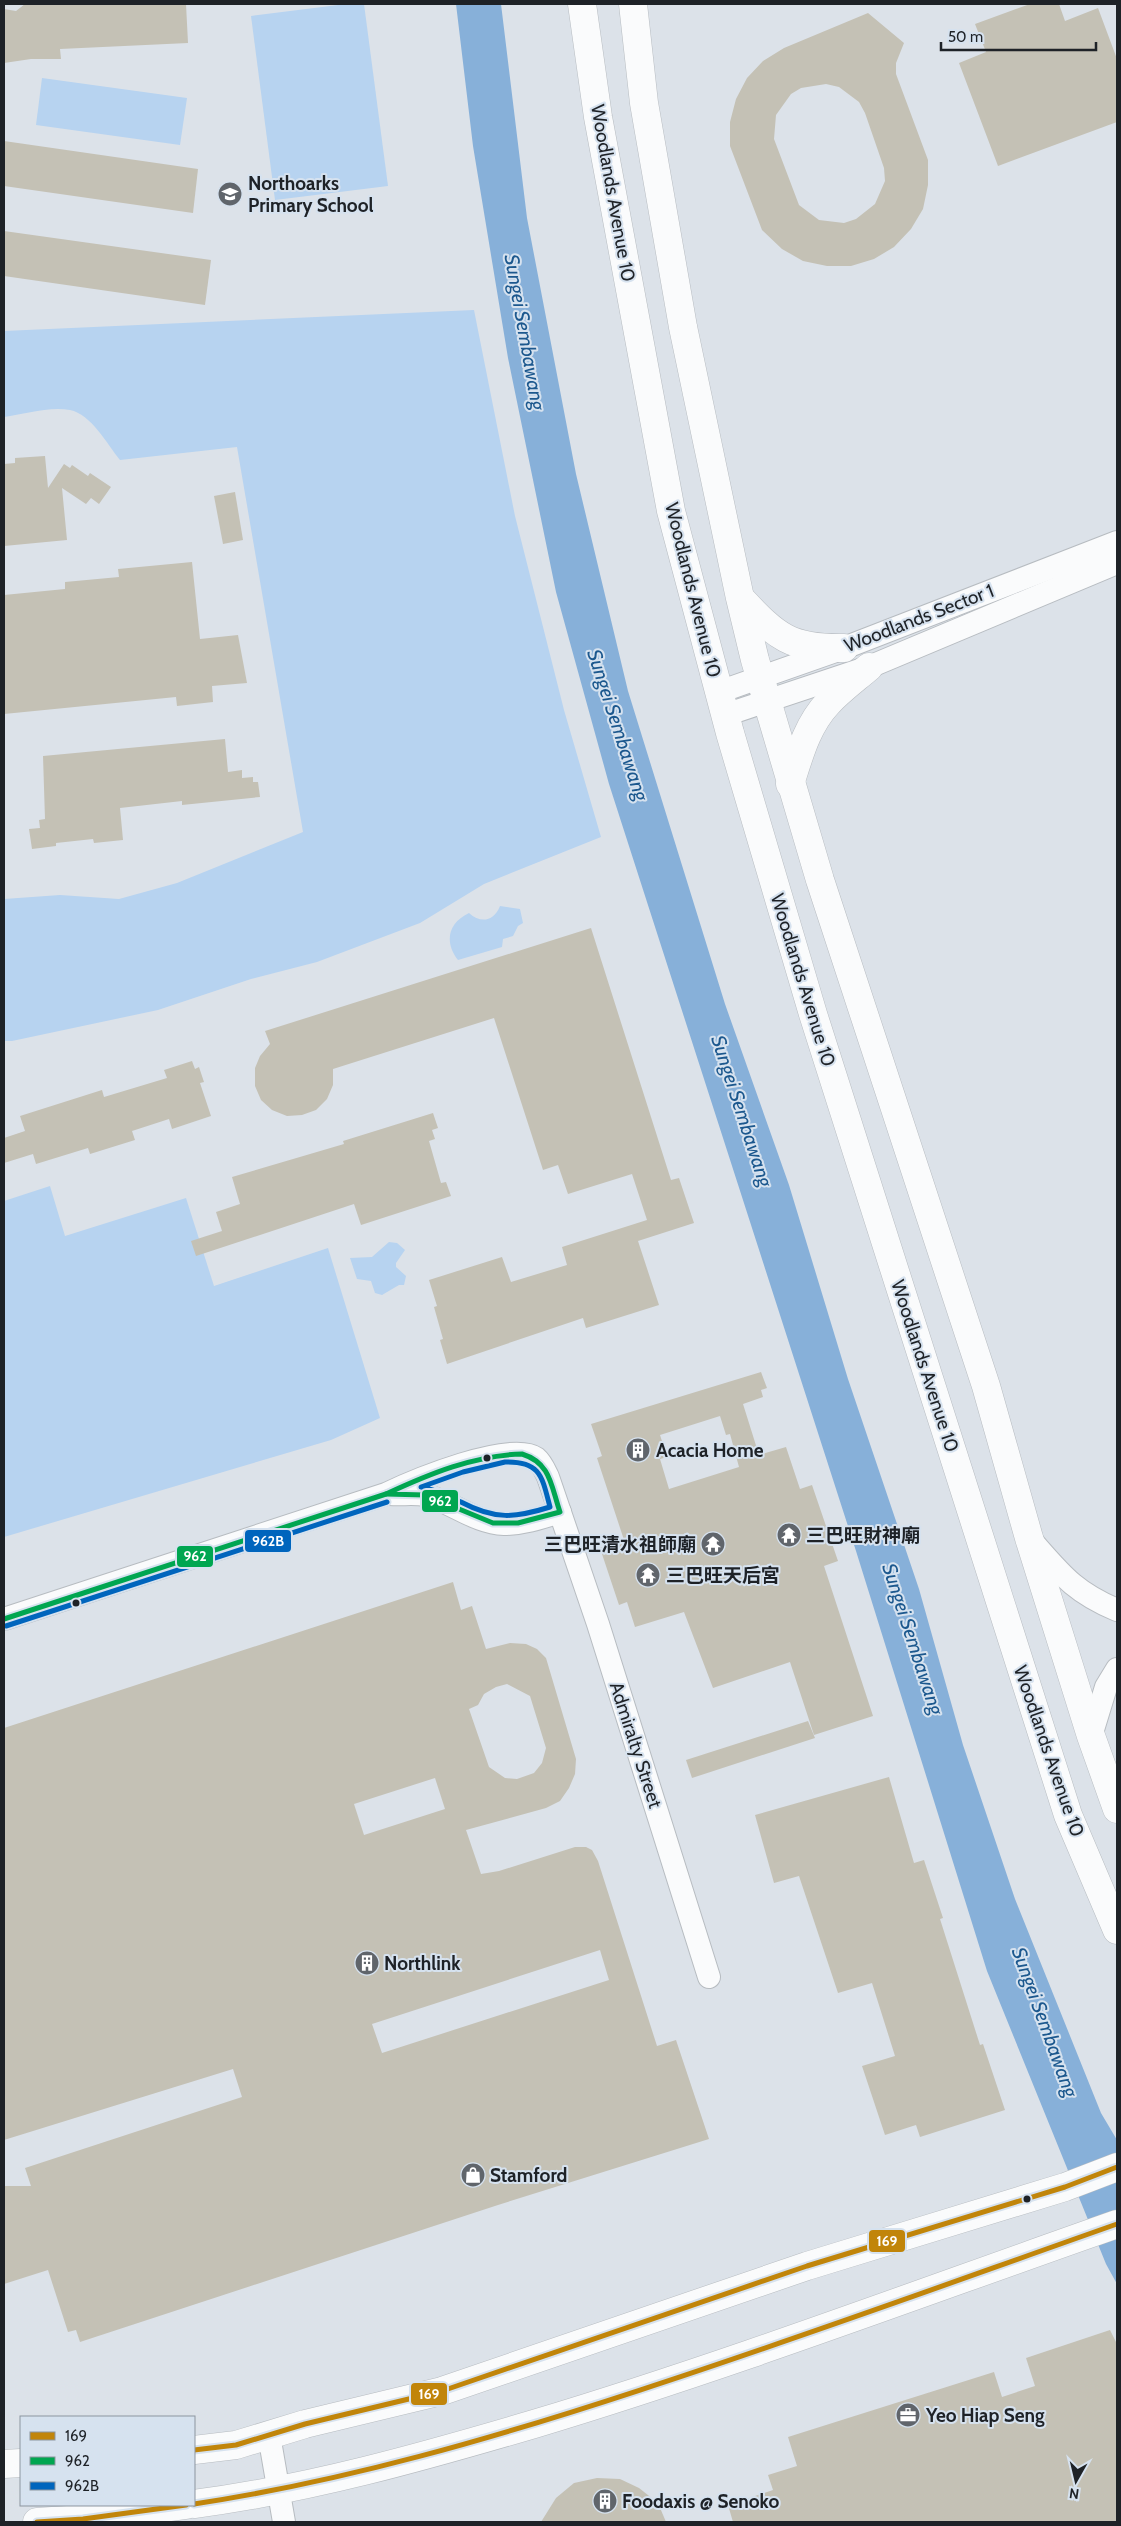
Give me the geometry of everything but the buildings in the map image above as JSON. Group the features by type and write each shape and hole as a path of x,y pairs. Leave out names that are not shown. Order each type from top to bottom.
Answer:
{"main road":[{"name":"Woodlands Avenue 10","path":"582,4 598,117 671,511 722,704 813,1014 1068,1815 1117,1930"},
{"path":"633,4 644,103 683,327 740,598 764,690 790,784 986,1386 1029,1538 1091,1736 1117,1809"},
{"path":"740,598 768,628 786,639 816,648 844,648"},
{"path":"790,784 802,746 813,724 827,704 869,667"},
{"path":"195,2450 236,2444 305,2424 442,2391 806,2266 1065,2187 1117,2168"},
{"path":"195,2504 278,2491 464,2444 622,2397 1117,2224"},
{"path":"4,2464 20,2463"},
{"path":"37,2522 83,2519 179,2506"}],"street":[{"name":"Woodlands Sector 1","path":"764,690 844,648 1117,542"},
{"name":"Woodlands Sector 1","path":"722,704 764,690 869,667 1117,563"},
{"name":"Admiralty Street","path":"4,1619 386,1494 418,1479 510,1453 526,1454 536,1458 542,1465 560,1512 598,1624 709,1977"},
{"name":"Admiralty Street","path":"386,1494 424,1495 452,1505 479,1520 502,1524 525,1523 560,1512"},
{"path":"1029,1538 1072,1586 1096,1601 1117,1610"},
{"path":"1091,1736 1106,1687 1117,1669"},
{"path":"269,2435 284,2522"}],"shaded area":[{"path":"346,4 364,4 388,186 275,200 251,16"},
{"path":"42,78 187,98 180,145 36,125"},
{"path":"474,310 515,516 564,710 601,837 484,884 420,923 317,962 251,979 158,1010 12,1041 4,1041 4,899 60,895 119,899 177,883 303,832 237,447 120,460 92,423 85,417 70,410 54,409 4,417 4,331"},
{"path":"500,906 520,909 523,923 518,926 513,936 503,939 502,947 458,960 450,940 450,934 456,922 469,913 482,920 491,918"},
{"path":"50,1186 65,1236 186,1198 214,1286 328,1248 380,1418 331,1440 4,1537 4,1201"},
{"path":"389,1242 397,1243 405,1250 396,1263 396,1267 406,1276 404,1285 399,1285 382,1295 375,1293 371,1281 357,1279 350,1258 372,1257"}],"water":[{"name":"Sungei Sembawang","path":"456,4 501,4 527,218 576,474 628,691 725,1004 789,1185 848,1379 919,1589 963,1745 1015,1899 1101,2113 1117,2140 1117,2284 1106,2264 987,1971 856,1551 609,784 556,592 508,358 473,146"}],"transit line":[{"name":"962","path":"522,1454 532,1458 544,1469 552,1485 560,1512 518,1523 493,1523 425,1495 386,1494 452,1467 487,1458 522,1454"},
{"name":"962B","path":"505,1462 517,1462 533,1468 542,1479 550,1507 515,1515 495,1514 473,1508 446,1495 421,1487 463,1472 505,1462"},
{"name":"962","path":"4,1619 386,1494"},
{"name":"962B","path":"6,1626 387,1502"},
{"name":"169","path":"195,2450 236,2445 305,2424 442,2391 807,2266 1065,2187 1117,2167"},
{"name":"169","path":"195,2504 307,2483 363,2470 530,2425 760,2350 1117,2224"},
{"name":"169","path":"37,2522 83,2519 179,2506"}],"place":[{"name":"Northoarks Primary School","path":"230,194"},
{"name":"Acacia Home","path":"638,1450"},
{"name":"三巴旺財神廟","path":"789,1535"},
{"name":"三巴旺清水祖師廟","path":"713,1544"},
{"name":"三巴旺天后宮","path":"648,1575"},
{"name":"Northlink","path":"367,1963"},
{"name":"Stamford","path":"473,2175"},
{"name":"Yeo Hiap Seng","path":"908,2415"},
{"name":"Foodaxis @ Senoko","path":"605,2501"}]}
